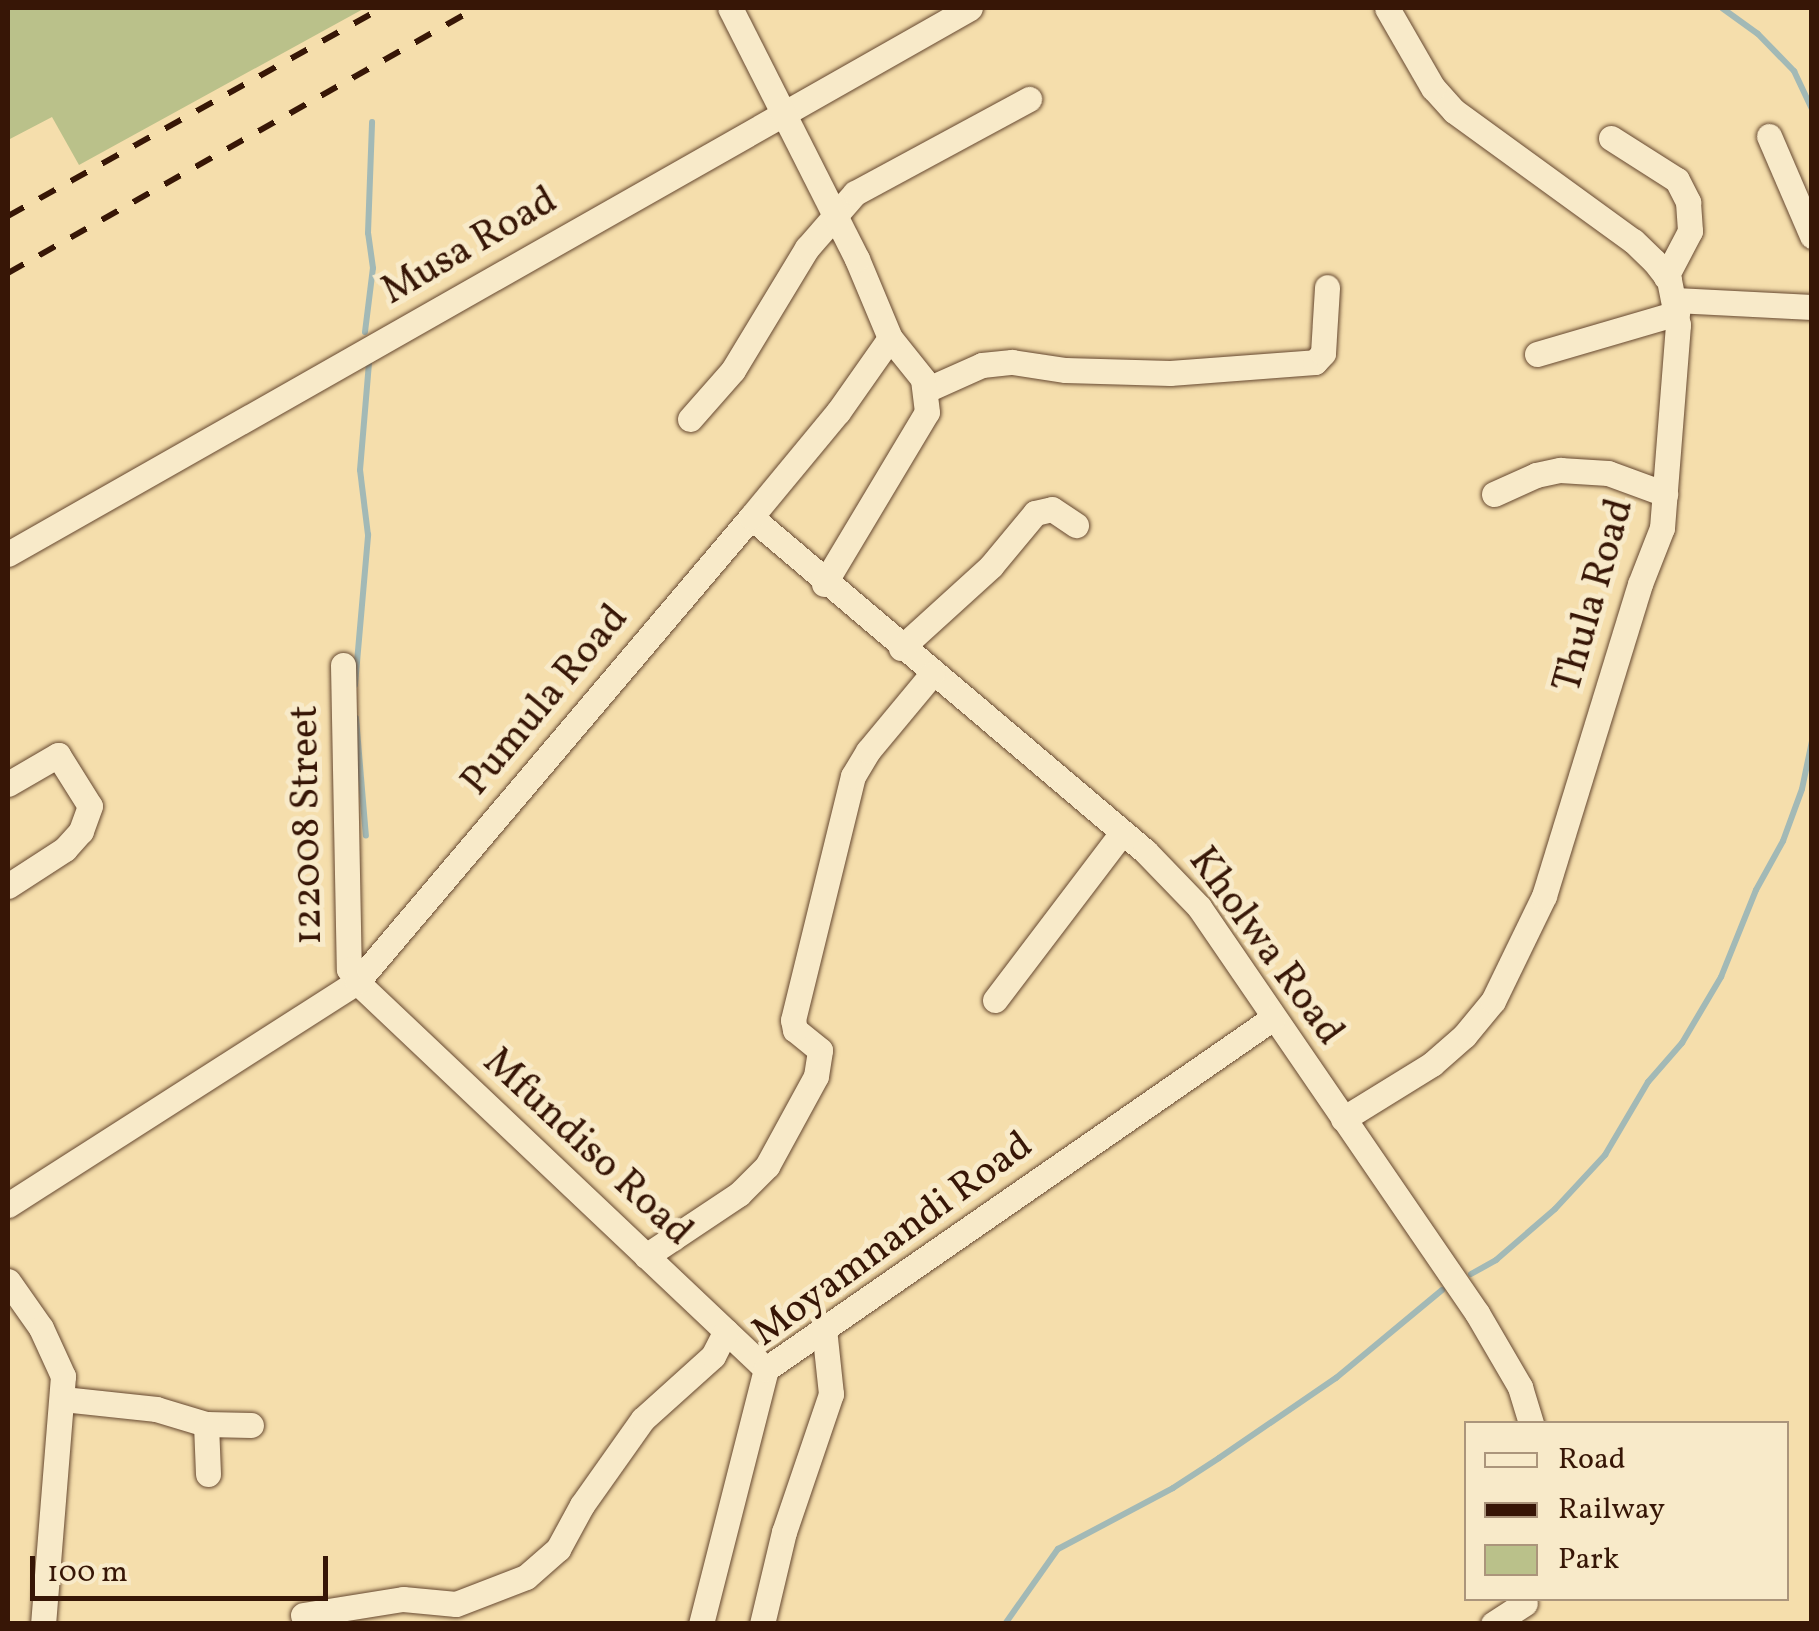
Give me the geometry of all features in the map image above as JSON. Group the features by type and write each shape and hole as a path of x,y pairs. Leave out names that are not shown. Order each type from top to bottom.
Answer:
{"street":[{"path":"730,8 890,338 923,379 926,390 928,412 920,429 824,584"},
{"name":"Musa Road","path":"8,554 970,8"},
{"path":"1387,8 1432,88 1454,110 1633,241 1673,297"},
{"path":"690,419 733,370 832,216 854,193 1029,99"},
{"path":"1769,136 1812,236"},
{"path":"1611,138 1676,180 1688,202 1690,231 1673,297"},
{"path":"926,390 982,365 1001,362 1192,373 1315,362 1323,353 1327,287"},
{"path":"1537,354 1673,297 1812,307"},
{"name":"Thula Road","path":"1343,1119 1432,1064 1464,1036 1493,1000 1544,896 1640,584 1662,528 1673,297"},
{"name":"Pumula Road","path":"8,1205 357,982 751,518 838,412 890,338"},
{"path":"1494,494 1536,475 1560,470 1608,473 1664,494"},
{"path":"901,648 990,566 1035,513 1052,509 1076,525"},
{"name":"Kholwa Road","path":"751,518 824,584 1145,851 1199,906 1477,1312 1520,1387 1529,1421"},
{"name":"122008 Street","path":"342,665 346,950 357,982"},
{"path":"646,1256 739,1194 768,1166 816,1076 820,1050 795,1030 793,1020 853,776 868,751 932,674"},
{"path":"8,784 53,756 64,758 85,794 89,817 65,850 8,886"},
{"path":"995,1000 1121,834"},
{"name":"Mfundiso Road","path":"357,982 766,1369"},
{"name":"Moyamnandi Road","path":"701,1624 766,1369 1273,1018"},
{"path":"8,1282 17,1315 54,1354 63,1376 43,1624"},
{"path":"762,1624 784,1532 831,1394 824,1329"},
{"path":"303,1615 402,1599 456,1604 526,1577 558,1550 582,1505 642,1419 712,1356 726,1330"},
{"path":"63,1399 156,1409 206,1424 251,1425"},
{"path":"206,1424 208,1474"},
{"path":"1493,1624 1526,1608"}],"green space":[{"path":"8,8 365,8 79,165 52,117 8,140"}],"waterway":[{"path":"1722,8 1758,34 1794,71 1812,109"},
{"path":"365,332 373,268 368,233 372,122"},
{"path":"355,685 368,535 360,470 369,363"},
{"path":"356,718 366,836"},
{"path":"1471,1274 1496,1260 1555,1209 1605,1155 1648,1082 1682,1043 1721,977 1756,890 1783,841 1802,789 1812,741"},
{"path":"1005,1624 1058,1549 1173,1488 1219,1458 1336,1378 1442,1290"}],"railway":[{"path":"8,216 382,8"},
{"path":"8,273 476,8"}]}
